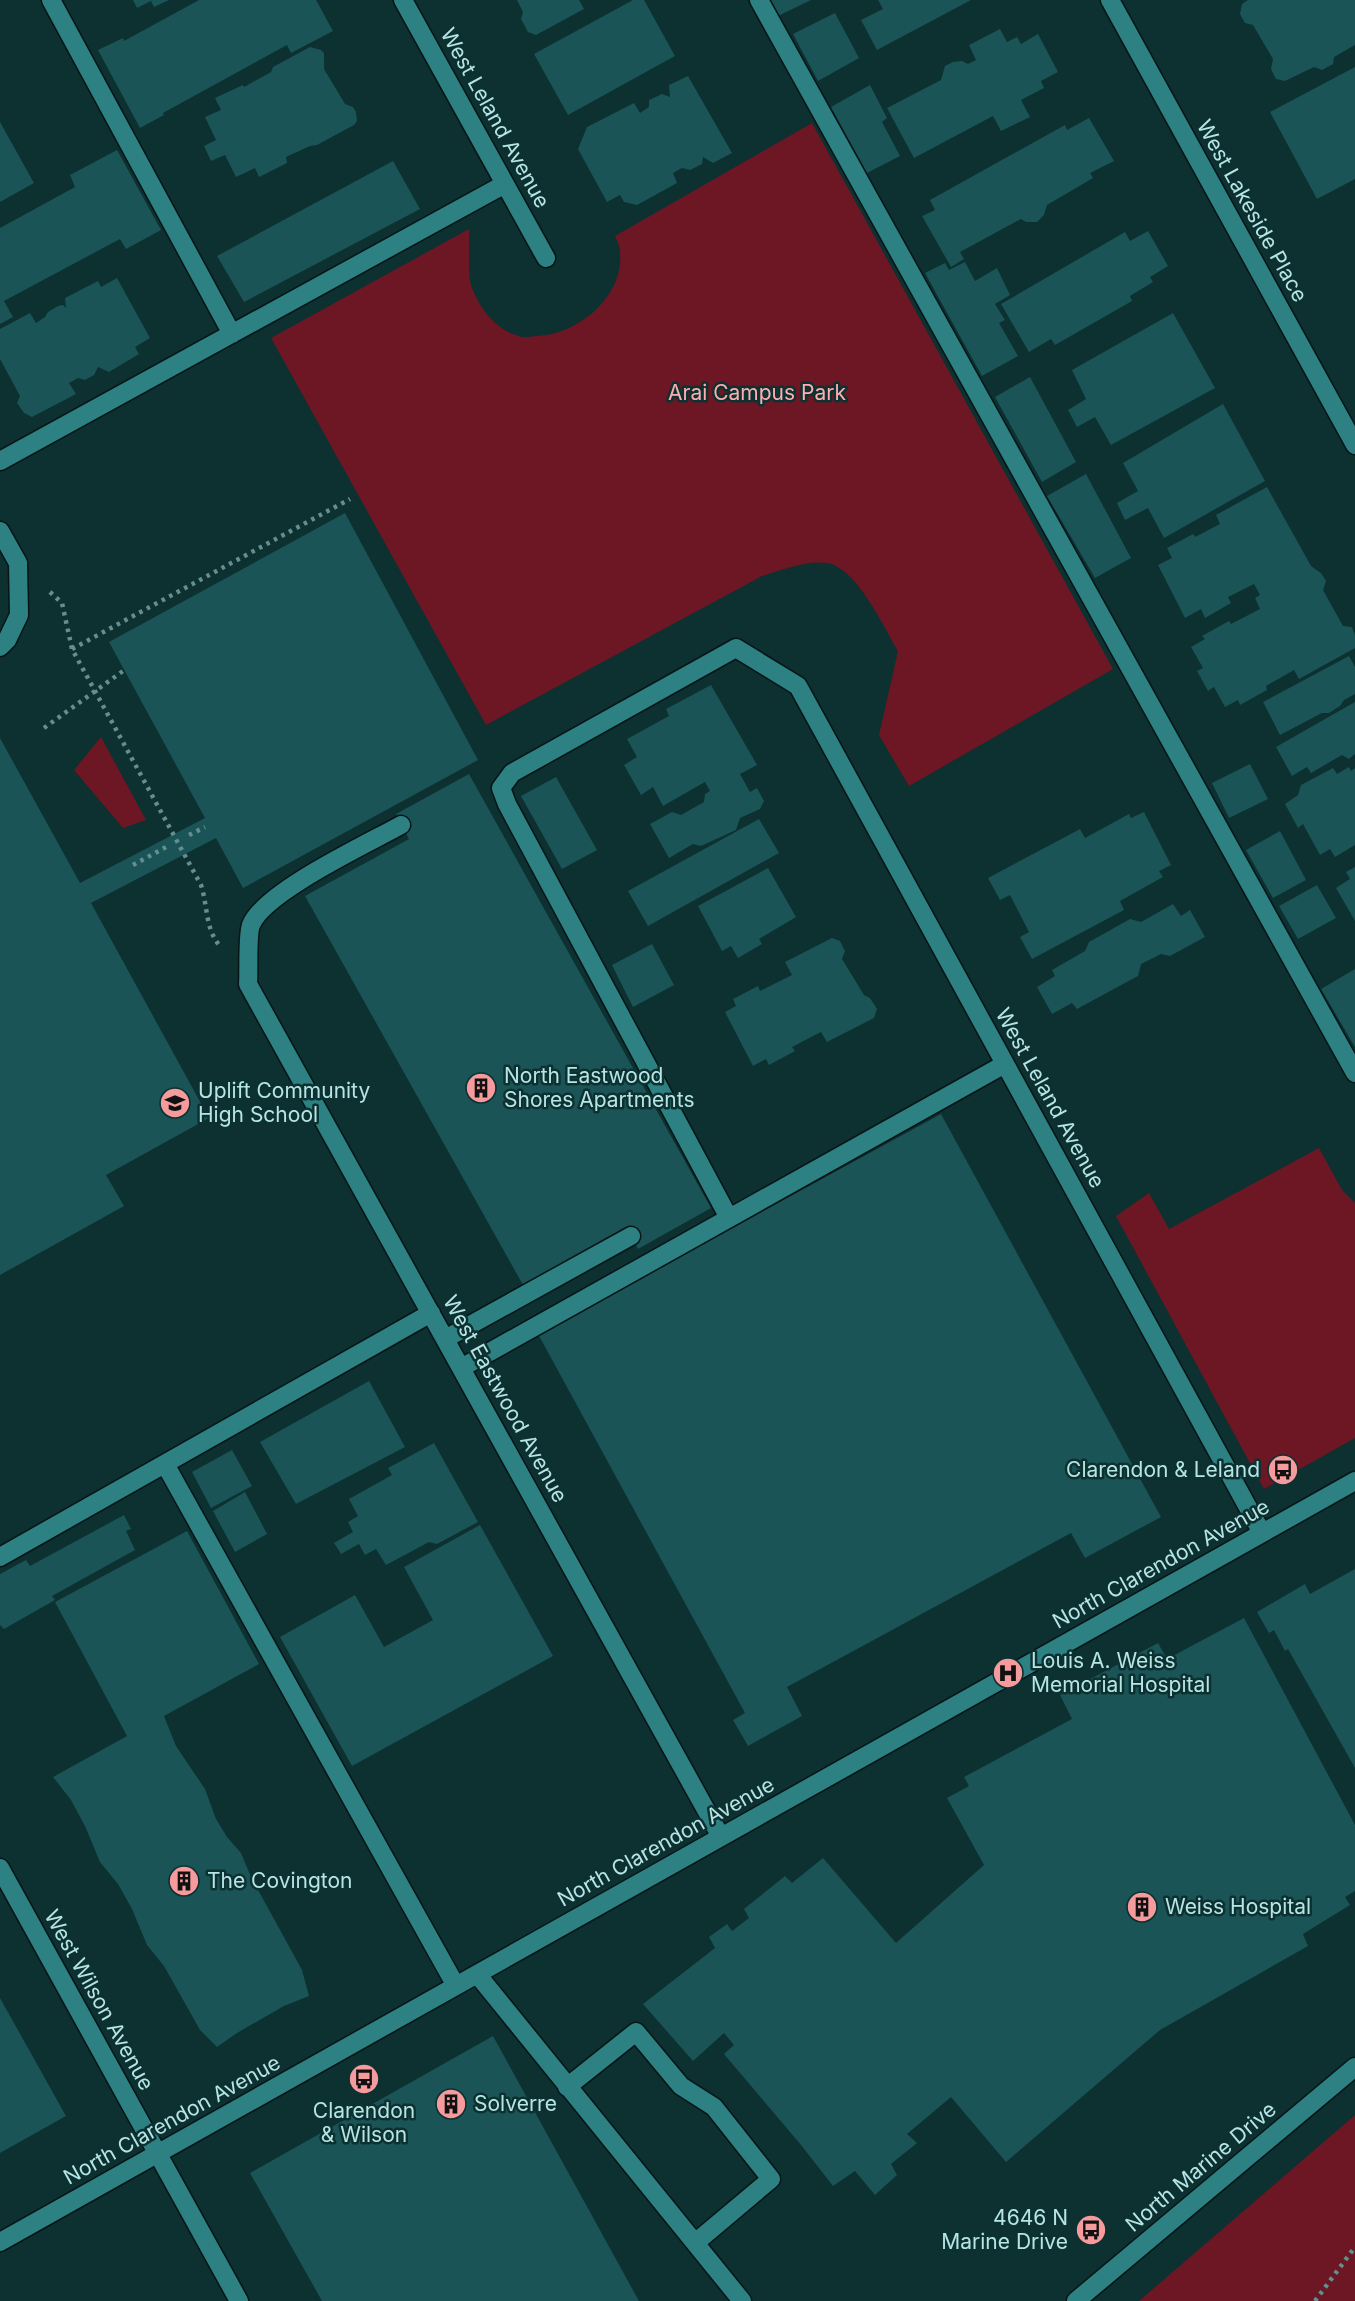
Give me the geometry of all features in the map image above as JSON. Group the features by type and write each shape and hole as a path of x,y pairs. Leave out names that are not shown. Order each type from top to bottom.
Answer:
{"street":[{"path":"51,0 232,334"},
{"name":"West Leland Avenue","path":"403,0 546,258"},
{"path":"759,0 1355,1073"},
{"name":"West Lakeside Place","path":"1110,0 1355,445"},
{"path":"0,461 505,184"},
{"path":"0,531 18,563 19,615 7,640 0,646"},
{"name":"West Leland Avenue","path":"729,1218 507,804 501,788 512,773 736,649 798,686 1262,1533"},
{"path":"248,984 250,926 266,904 287,889 401,825"},
{"name":"West Eastwood Avenue","path":"248,984 721,1837"},
{"path":"461,1367 1005,1064"},
{"path":"445,1339 631,1236"},
{"path":"0,1557 431,1312"},
{"path":"165,1464 456,1986"},
{"name":"North Clarendon Avenue","path":"0,2242 1355,1480"},
{"name":"West Wilson Avenue","path":"0,1868 239,2301"},
{"path":"477,1975 742,2301"},
{"path":"567,2087 636,2032 681,2086 714,2107 771,2179 695,2244"},
{"name":"North Marine Drive","path":"1076,2301 1355,2067"}],"path":[{"path":"72,649 350,499"},
{"path":"18,563 62,603 72,649 201,885 207,902 206,920 211,935 248,984"},
{"path":"44,728 123,671"},
{"path":"189,835 205,827"},
{"path":"133,865 168,846"},
{"path":"1315,2301 1355,2246"}],"green space":[{"name":"Arai Campus Park","path":"812,123 1113,669 909,786 879,735 898,651 859,586 838,567 827,563 811,563 762,576 486,725 271,338 469,229 470,283 479,304 490,318 503,329 522,337 551,334 566,329 595,311 615,284 620,251 615,236"},
{"path":"101,737 146,820 123,828 74,770"},
{"path":"1319,1148 1342,1190 1355,1203 1355,1438 1264,1489 1116,1216 1149,1193 1169,1229"},
{"path":"1355,2115 1355,2301 1139,2301"}],"building":[{"path":"133,0 169,0 154,7 151,1 137,8"},
{"path":"199,0 316,0 333,31 291,53 287,45 140,128 98,50 123,38 124,41"},
{"path":"517,0 579,0 584,9 536,35 528,32 521,19 523,12"},
{"path":"633,0 644,0 675,56 568,115 534,54"},
{"path":"769,0 811,0 778,16"},
{"path":"878,0 971,0 877,50 861,20 883,9"},
{"path":"1248,0 1355,0 1355,45 1334,57 1333,64 1322,70 1314,67 1285,81 1276,79 1271,69 1273,59 1253,25 1245,23 1240,14 1242,4"},
{"path":"835,13 859,58 818,81 793,34"},
{"path":"1000,29 1007,42 1017,37 1021,44 1038,34 1058,72 1041,81 1044,88 1021,100 1030,117 1001,131 993,116 914,158 887,108 941,80 945,66 962,61 968,64 976,60 969,45"},
{"path":"310,47 324,53 324,69 345,104 353,107 356,112 357,121 354,125 317,145 286,157 287,163 259,177 255,168 236,177 225,155 211,161 204,146 216,140 205,117 221,110 215,98 243,85 244,87"},
{"path":"1355,67 1355,179 1317,199 1270,112"},
{"path":"688,76 732,153 713,163 703,157 702,164 690,170 682,168 673,173 677,183 637,205 624,202 620,195 607,202 578,149 587,127 634,103 640,113 649,107 649,100 662,94 670,97 669,85"},
{"path":"870,85 887,118 882,122 900,156 867,173 831,107"},
{"path":"1089,118 1114,161 1090,173 1093,178 1047,205 1044,215 1037,222 1021,219 960,252 964,259 951,267 922,216 935,210 930,200 1065,125 1067,130"},
{"path":"0,122 34,183 0,202"},
{"path":"117,150 161,230 126,249 120,239 4,301 13,317 0,324 0,228 75,187 70,175"},
{"path":"393,161 420,209 244,302 217,256"},
{"path":"1148,231 1168,266 1150,277 1153,282 1130,296 1132,301 1055,345 1051,339 1029,352 1001,304 1125,232 1130,241"},
{"path":"965,262 975,281 997,268 1010,295 995,304 1005,320 999,323 1018,356 982,376 925,273 945,263 949,270"},
{"path":"117,278 150,338 135,347 139,354 109,372 98,367 94,375 85,380 78,378 69,383 76,394 32,417 24,413 17,403 20,396 0,359 0,329 30,313 36,323 58,306 63,305 66,308 65,298 98,281 101,287"},
{"path":"1173,313 1215,388 1111,445 1095,417 1077,427 1068,410 1086,399 1072,370"},
{"path":"1030,377 1076,462 1042,482 995,397"},
{"path":"1223,404 1265,481 1164,538 1148,508 1125,520 1117,503 1138,491 1123,463"},
{"path":"1086,474 1131,558 1095,578 1047,496"},
{"path":"1267,487 1311,566 1321,573 1326,581 1323,590 1343,626 1352,627 1355,648 1299,679 1294,670 1240,705 1238,700 1225,707 1214,687 1208,691 1197,671 1203,668 1191,647 1205,639 1202,636 1229,621 1231,624 1260,609 1255,598 1260,595 1254,584 1228,597 1231,603 1205,618 1201,609 1185,618 1158,565 1172,558 1167,548 1220,524 1216,515"},
{"path":"345,513 478,760 243,888 216,838 91,903 209,1118 106,1175 124,1206 0,1275 0,738 80,883 205,818 109,642"},
{"path":"1349,656 1355,667 1355,694 1329,713 1322,713 1280,735 1263,702"},
{"path":"711,685 757,765 740,774 750,792 757,788 764,801 760,809 740,818 736,830 701,846 693,844 669,858 650,824 672,812 681,815 704,802 705,794 710,791 705,782 663,806 653,787 641,795 624,765 637,757 627,739 669,716 666,709"},
{"path":"1355,702 1355,754 1349,759 1342,755 1311,773 1307,767 1292,776 1276,747"},
{"path":"1250,764 1268,799 1229,818 1212,783"},
{"path":"1349,767 1351,771 1355,768 1355,845 1335,857 1330,849 1320,855 1303,824 1298,828 1285,804 1298,795 1301,785 1333,768 1337,774"},
{"path":"469,774 711,1208 638,1249 627,1228 523,1285 305,896 409,839 396,814"},
{"path":"556,777 597,850 562,869 521,796"},
{"path":"1144,812 1171,865 1159,871 1163,877 1120,901 1124,910 1032,959 1020,937 1029,932 1010,895 1000,900 988,878 1080,829 1085,838 1129,814 1131,818"},
{"path":"759,819 779,853 648,926 628,891"},
{"path":"1280,831 1306,880 1273,898 1246,850"},
{"path":"1355,867 1355,921 1336,888 1350,879 1346,872"},
{"path":"768,868 796,917 759,939 762,944 738,958 731,946 722,951 698,906"},
{"path":"1317,885 1336,918 1298,939 1279,906"},
{"path":"1173,904 1181,916 1190,910 1205,937 1170,956 1161,954 1141,964 1138,976 1077,1009 1072,1003 1052,1014 1037,987 1055,976 1052,970 1085,951 1089,942 1130,919 1141,922"},
{"path":"832,938 840,941 845,951 842,959 864,995 870,998 877,1009 874,1018 827,1042 821,1032 792,1047 795,1051 769,1065 766,1059 753,1066 725,1012 736,1006 733,999 758,986 760,991 792,975 785,962"},
{"path":"652,944 674,985 633,1007 612,965"},
{"path":"1355,969 1355,1047 1321,989"},
{"path":"941,1114 1161,1517 1085,1558 1071,1533 787,1687 802,1716 748,1746 733,1720 745,1713 538,1334"},
{"path":"369,1381 405,1447 296,1504 260,1442"},
{"path":"434,1443 478,1522 437,1544 429,1542 386,1565 376,1549 365,1555 359,1544 341,1554 334,1543 353,1532 348,1522 358,1516 349,1499 392,1475 388,1468"},
{"path":"232,1450 252,1486 211,1508 192,1472"},
{"path":"245,1492 267,1534 235,1552 213,1511"},
{"path":"124,1515 131,1529 126,1531 135,1550 52,1596 55,1600 4,1629 0,1625 0,1574 26,1560 30,1566"},
{"path":"480,1525 553,1656 352,1766 280,1637 355,1595 384,1647 433,1620 404,1567"},
{"name":"The Covington","path":"187,1531 259,1664 164,1716 176,1746 205,1789 216,1819 241,1853 251,1877 302,1970 309,1996 284,2006 217,2047 200,2030 164,1966 147,1945 132,1909 118,1884 100,1862 71,1800 53,1777 127,1736 55,1602"},
{"path":"1355,1569 1355,1768 1288,1649 1285,1651 1274,1630 1269,1633 1257,1612 1305,1584 1310,1594"},
{"name":"Weiss Hospital","path":"1244,1618 1355,1825 1355,1891 1345,1897 1350,1905 1303,1934 1308,1946 1160,2030 1006,2162 951,2097 907,2134 917,2143 891,2164 897,2175 875,2195 855,2171 833,2186 724,2054 734,2045 724,2033 693,2061 643,2004 715,1948 709,1937 727,1924 732,1931 749,1918 744,1909 785,1876 792,1883 823,1858 896,1943 984,1865 947,1798 969,1786 964,1777 1072,1719 1060,1695 1158,1643 1167,1659"},
{"path":"0,1998 66,2116 0,2153"},
{"name":"Solverre","path":"493,2036 639,2301 322,2301 250,2173"}],"place":[{"name":"North Eastwood Shores Apartments","path":"481,1088"},
{"name":"Uplift Community High School","path":"175,1103"},
{"name":"Clarendon & Leland","path":"1283,1470"},
{"name":"Louis A. Weiss Memorial Hospital","path":"1008,1673"},
{"name":"The Covington","path":"184,1881"},
{"name":"Weiss Hospital","path":"1142,1907"},
{"name":"Clarendon & Wilson","path":"364,2079"},
{"name":"Solverre","path":"451,2104"},
{"name":"4646 N Marine Drive","path":"1091,2230"}]}
